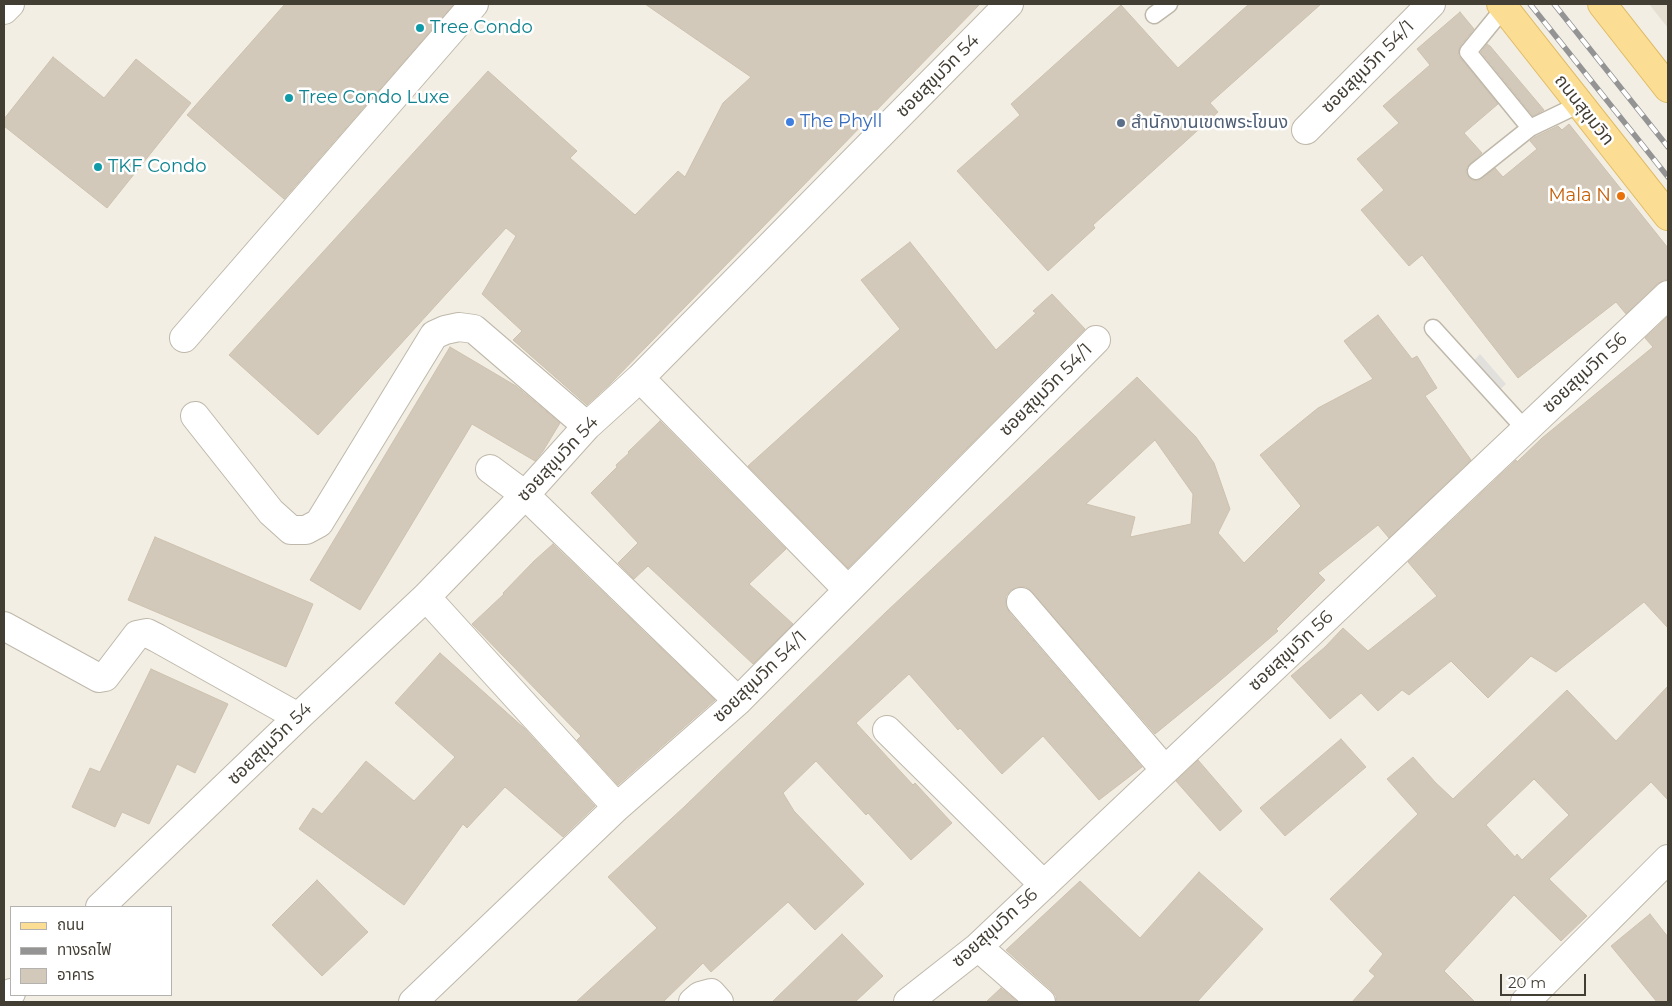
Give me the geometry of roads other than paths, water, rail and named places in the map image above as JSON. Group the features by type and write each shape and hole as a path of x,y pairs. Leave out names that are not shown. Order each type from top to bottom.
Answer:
{"main road":[{"path":"1602,4 1668,88"},
{"name":"ถนนสุขุมวิท","path":"1503,6 1668,216"}],"street":[{"path":"4,10 10,4"},
{"path":"184,338 474,4"},
{"name":"ซอยสุขุมวิท 54","path":"101,906 426,597 525,494 586,426 640,378 1009,4"},
{"name":"ซอยสุขุมวิท 54/1","path":"1306,130 1431,4"},
{"name":"ซอยสุขุมวิท 56","path":"908,1002 978,947 1668,295"},
{"path":"195,416 271,512 291,530 306,530 318,523 434,335 445,330 459,327 474,329 586,426"},
{"name":"ซอยสุขุมวิท 54/1","path":"413,1002 617,808 738,701 1096,340"},
{"path":"640,378 848,590"},
{"path":"490,469 525,494 738,701"},
{"path":"426,597 617,808"},
{"path":"1021,602 1165,770"},
{"path":"4,626 99,678 105,677 137,635 147,633 298,717"},
{"path":"887,730 1044,884"},
{"path":"1525,1002 1668,859"},
{"path":"978,947 1041,1002"},
{"path":"693,1002 704,994 711,993 719,1002"}],"lane":[{"path":"1154,15 1169,4"},
{"path":"1503,6 1468,52 1530,128"},
{"path":"1476,171 1530,128 1580,104"},
{"path":"1433,328 1526,429"}],"railway":[{"path":"1530,4 1668,177"},
{"path":"1554,4 1668,147"}],"place":[{"name":"Tree Condo","path":"420,28"},
{"name":"Tree Condo Luxe","path":"289,98"},
{"name":"The Phyll","path":"790,122"},
{"name":"สำนักงานเขตพระโขนง","path":"1121,123"},
{"name":"TKF Condo","path":"98,167"},
{"name":"Mala N","path":"1621,196"}]}
